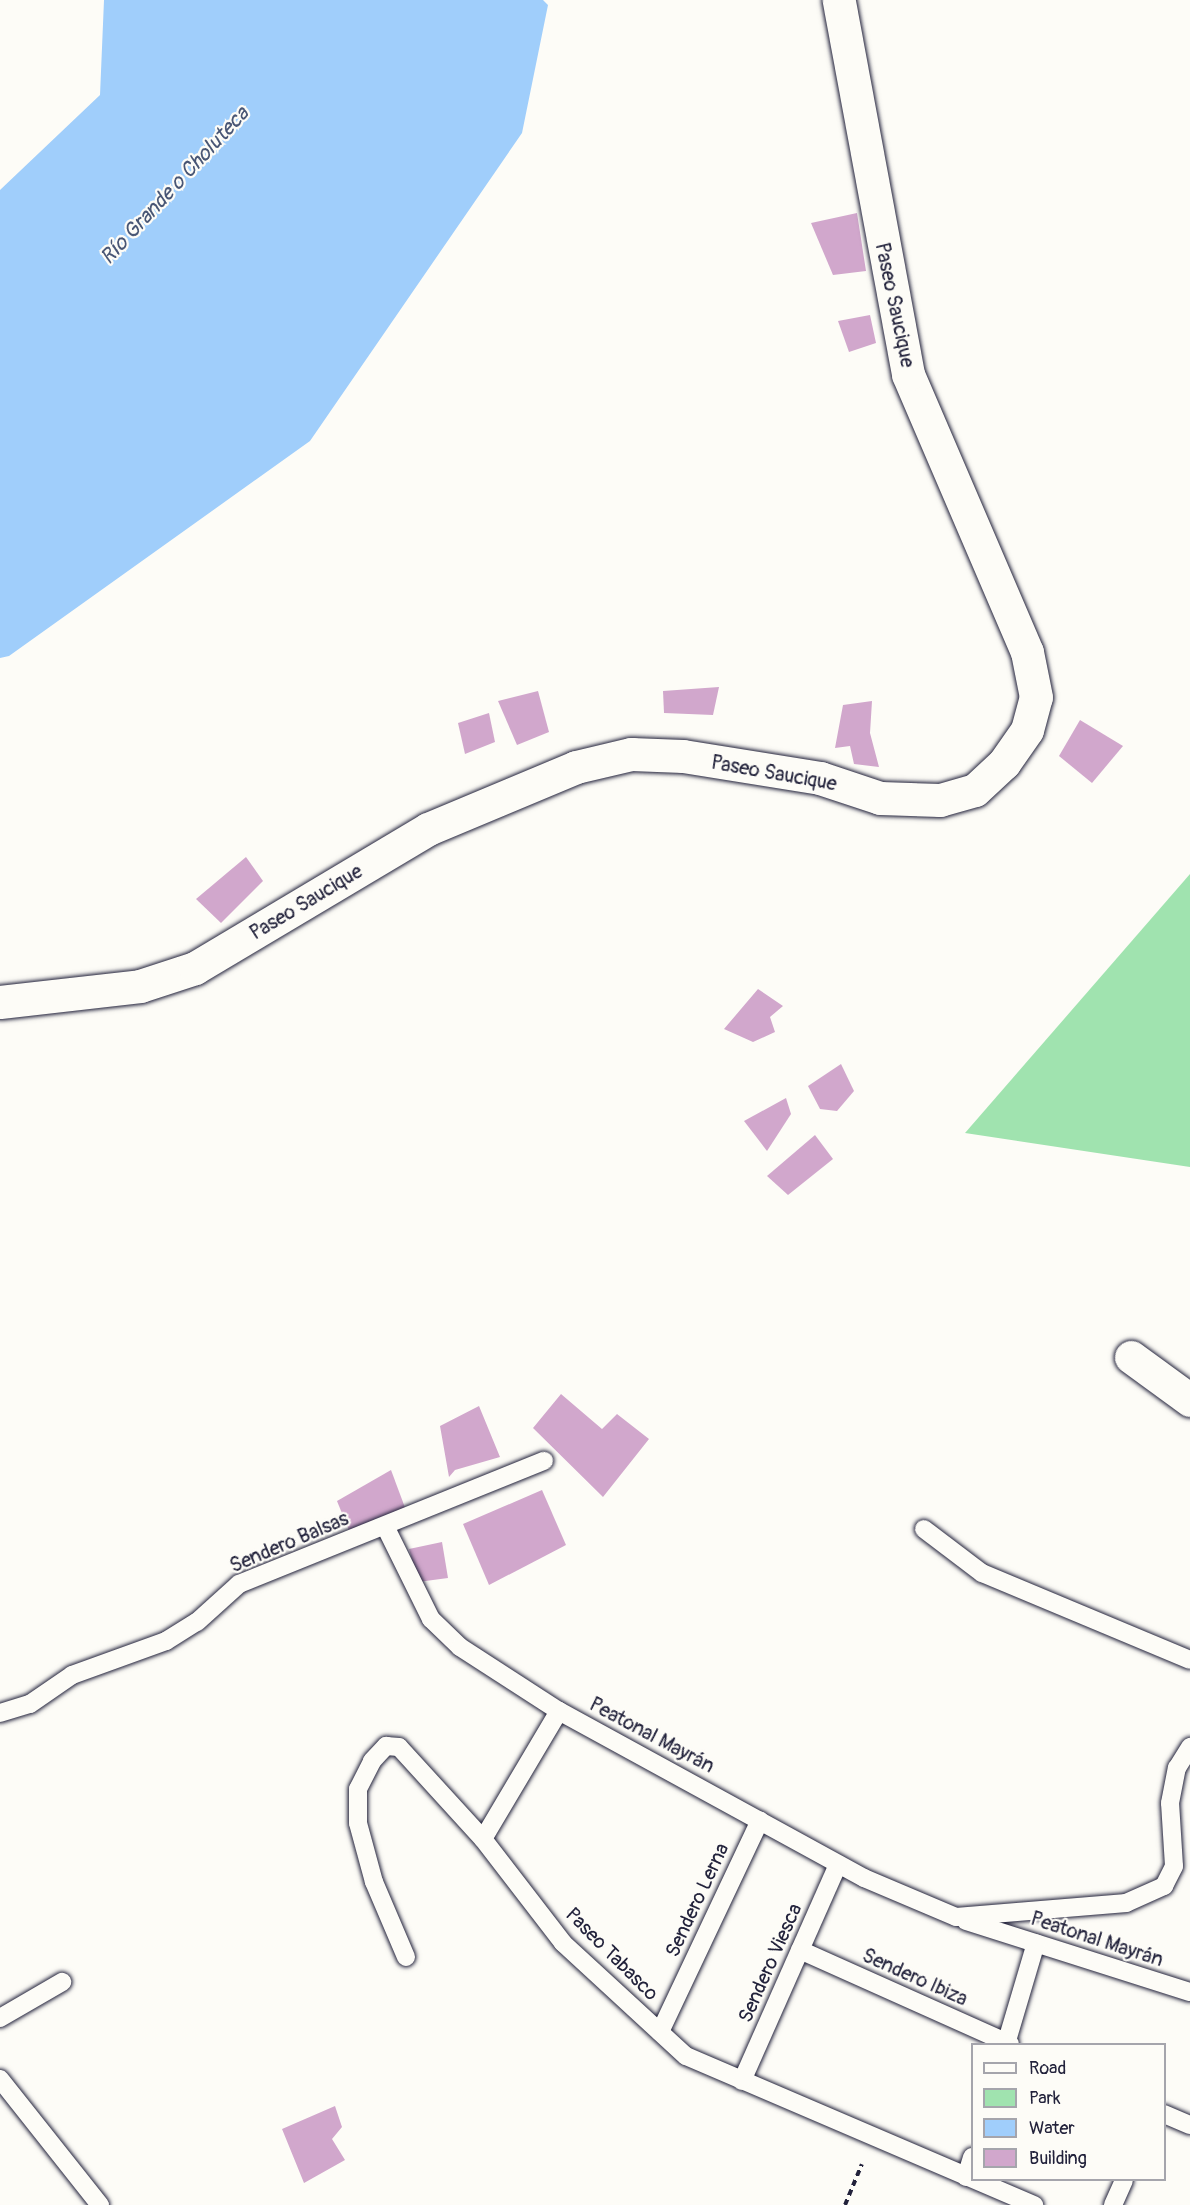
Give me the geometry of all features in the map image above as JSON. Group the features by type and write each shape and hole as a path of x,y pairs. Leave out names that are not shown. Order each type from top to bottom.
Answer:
{"street":[{"name":"Paseo Saucique","path":"0,1002 140,986 195,968 428,828 576,767 631,754 683,756 820,778 880,798 940,800 975,790 1004,763 1027,730 1036,697 1028,652 908,374 840,0"},
{"path":"1131,1357 1190,1400"}],"lane":[{"name":"Sendero Balsas","path":"0,1713 30,1704 72,1675 166,1641 197,1622 239,1584 544,1461"},
{"name":"Peatonal Mayrán","path":"385,1526 432,1619 460,1647 559,1711 838,1864 956,1917 1190,1992"},
{"path":"924,1529 982,1573 1190,1660"},
{"path":"483,1839 559,1711"},
{"name":"Paseo Tabasco","path":"406,1957 374,1882 358,1823 358,1789 372,1761 386,1746 399,1747 483,1839 563,1943 686,2056 971,2179"},
{"name":"Peatonal Mayrán","path":"956,1917 1126,1903 1164,1886 1174,1866 1170,1803 1177,1768 1190,1747"},
{"name":"Sendero Lerna","path":"660,2032 760,1820"},
{"name":"Sendero Viesca","path":"742,2081 838,1864"},
{"path":"1008,2043 1036,1943"},
{"name":"Sendero Ibiza","path":"800,1950 1006,2043"},
{"path":"0,2018 62,1982"},
{"path":"0,2079 100,2205"},
{"path":"1166,2115 1190,2125"},
{"path":"966,2177 971,2160"},
{"name":"Paseo Tabasco","path":"976,2181 1034,2205"},
{"path":"1113,2205 1124,2181"}],"path":[{"path":"845,2205 873,2138"}],"green space":[{"path":"1190,874 1190,1167 965,1133"}],"water":[{"name":"Río Grande o Choluteca","path":"104,0 543,0 548,5 522,133 310,441 9,656 0,658 0,190 100,95"}],"building":[{"path":"857,213 866,271 833,275 811,223"},
{"path":"870,315 876,343 849,352 838,321"},
{"path":"719,687 713,715 664,713 663,691"},
{"path":"538,691 549,732 517,745 498,701"},
{"path":"872,701 870,733 879,767 854,764 850,746 835,748 843,705"},
{"path":"489,713 495,742 465,754 458,723"},
{"path":"1080,720 1123,746 1092,783 1059,756"},
{"path":"246,857 263,881 221,923 196,899"},
{"path":"758,989 783,1006 770,1017 775,1032 753,1042 724,1029"},
{"path":"841,1064 854,1091 837,1111 820,1109 808,1086"},
{"path":"786,1098 791,1114 767,1151 744,1121"},
{"path":"815,1135 833,1159 788,1195 767,1176"},
{"path":"561,1394 602,1429 617,1414 649,1439 603,1497 533,1428"},
{"path":"479,1406 500,1457 455,1470 449,1477 440,1426"},
{"path":"391,1470 407,1513 352,1538 337,1501"},
{"path":"542,1490 566,1545 489,1585 463,1524"},
{"path":"442,1542 448,1578 418,1582 409,1549"},
{"path":"335,2106 342,2127 332,2139 345,2160 304,2183 282,2129"}]}
